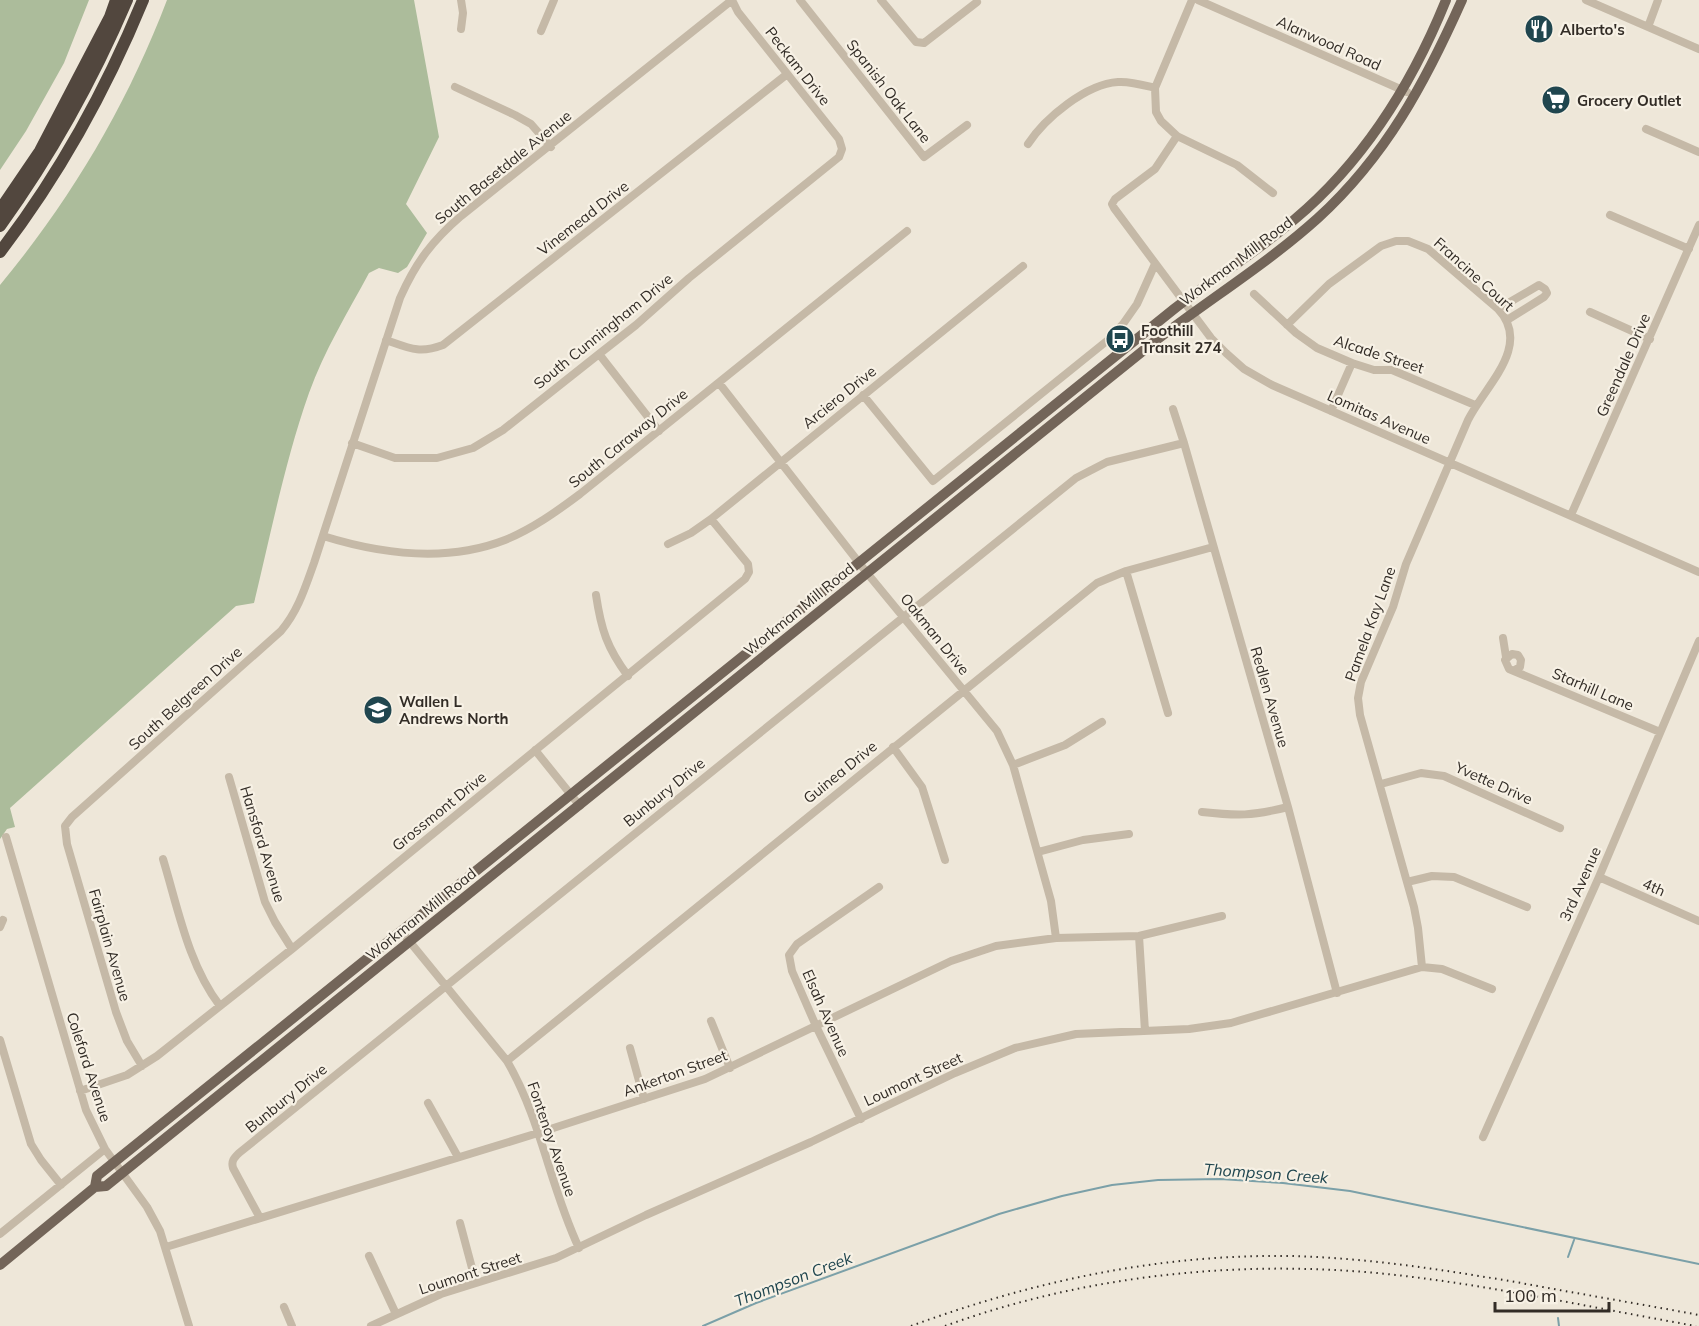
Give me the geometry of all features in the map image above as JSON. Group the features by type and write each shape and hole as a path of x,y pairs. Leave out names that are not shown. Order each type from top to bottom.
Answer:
{"highway":[{"path":"0,210 40,151 110,17 116,0"},
{"path":"0,226 38,172 64,129 93,76 127,0"},
{"path":"0,239 24,207 74,128 110,57 135,0"},
{"path":"0,252 32,207 78,134 118,59 143,0"}],"main road":[{"name":"Workman Mill Road","path":"0,1265 95,1186 97,1176 114,1162 1183,302 1269,241 1319,198 1364,148 1403,90 1431,37 1446,0"},
{"name":"Workman Mill Road","path":"95,1186 106,1186 1192,313 1272,256 1318,219 1376,155 1416,96 1431,69 1462,0"}],"street":[{"path":"461,0 463,13 461,29"},
{"path":"541,31 554,0"},
{"name":"Peckam Drive","path":"732,0 738,12 786,75 839,140 842,149"},
{"name":"South Basetdale Avenue","path":"309,579 400,298 410,274 422,255 440,234 732,0"},
{"name":"Spanish Oak Lane","path":"800,0 924,157 967,125"},
{"path":"881,0 916,42 924,43 977,2"},
{"path":"1192,0 1155,88 1154,100 1161,121 1177,136 1237,165 1273,193"},
{"name":"Alanwood Road","path":"1198,0 1416,96"},
{"path":"1586,0 1699,49"},
{"path":"1648,27 1658,0"},
{"name":"Vinemead Drive","path":"386,340 412,349 428,351 443,345 786,75"},
{"path":"1028,144 1038,129 1086,91 1118,82 1155,88"},
{"path":"455,87 531,124 551,147"},
{"path":"1646,129 1699,152"},
{"name":"Lomitas Avenue","path":"1177,136 1155,169 1115,199 1112,204 1183,302 1226,353 1244,369 1272,385 1699,572"},
{"name":"South Cunningham Drive","path":"352,443 395,458 437,458 473,448 503,430 636,325 689,278 839,157 842,149"},
{"path":"1610,215 1689,249"},
{"name":"Greendale Drive","path":"1571,515 1699,225"},
{"name":"South Caraway Drive","path":"323,536 358,546 408,553 437,554 484,546 524,531 558,511 907,231"},
{"name":"Francine Court","path":"1287,325 1329,284 1381,246 1396,241 1418,244 1428,249 1498,309 1507,320 1511,338 1504,362 1496,378 1476,405"},
{"path":"863,394 933,480 1108,340 1137,304 1155,264"},
{"name":"Arciero Drive","path":"668,544 691,533 711,519 1023,266"},
{"path":"1498,309 1539,285 1545,289 1547,293 1544,297 1507,320"},
{"name":"Alcade Street","path":"1254,294 1307,342 1352,363 1374,370 1392,370 1476,405"},
{"path":"1590,312 1650,339"},
{"path":"599,354 659,431"},
{"path":"1331,411 1352,363"},
{"name":"Oakman Drive","path":"719,383 867,573 997,731 1013,765 1038,852 1051,901 1056,938"},
{"name":"Pamela Kay Lane","path":"1422,967 1418,927 1381,784 1360,715 1358,699 1361,682 1393,607 1406,564 1476,405"},
{"name":"Redlen Avenue","path":"1173,410 1185,443 1288,807 1337,993"},
{"name":"Bunbury Drive","path":"260,1218 233,1168 234,1157 1076,478 1107,462 1185,443"},
{"name":"Grossmont Drive","path":"80,1091 112,1081 142,1066 220,1006 745,579 749,572 748,564 711,519"},
{"name":"Guinea Drive","path":"507,1061 1097,583 1126,571 1213,547"},
{"path":"1126,571 1168,713"},
{"name":"South Belgreen Drive","path":"65,826 72,817 281,631 298,606 309,579"},
{"path":"596,595 605,638 613,656 628,676"},
{"path":"1503,638 1506,667 1515,670 1520,667 1520,657 1515,654 1506,657"},
{"name":"3rd Avenue","path":"1483,1137 1599,877 1699,641"},
{"name":"Starhill Lane","path":"1515,670 1660,732"},
{"path":"1013,765 1065,745 1102,722"},
{"path":"893,747 922,787 945,860"},
{"path":"535,750 580,806"},
{"name":"Yvette Drive","path":"1381,784 1421,773 1444,776 1560,828"},
{"name":"Hansford Avenue","path":"229,777 265,902 274,922 292,948"},
{"path":"1202,812 1239,816 1258,815 1288,807"},
{"name":"Fairplain Avenue","path":"65,826 67,844 116,1012 127,1041 142,1066"},
{"path":"1038,852 1083,840 1129,834"},
{"name":"Coleford Avenue","path":"6,837 80,1091 92,1124 105,1149 147,1208 160,1231 189,1326"},
{"path":"163,859 194,962 203,981 220,1006"},
{"path":"1407,882 1432,876 1454,877 1527,907"},
{"name":"4th","path":"1599,877 1699,921"},
{"name":"Elsah Avenue","path":"861,1119 816,1026 792,971 789,955 797,944 879,887"},
{"name":"Ankerton Street","path":"166,1247 538,1133 705,1079 951,961 996,945 1056,938 1139,936 1222,916"},
{"name":"Fontenoy Avenue","path":"401,931 507,1061 529,1103 561,1207 579,1248"},
{"path":"1139,936 1145,1031"},
{"name":"Loumont Street","path":"371,1326 441,1294 529,1268 579,1248 646,1215 1015,1047 1098,1031 1189,1029 1231,1023 1422,967 1442,969 1492,989"},
{"path":"711,1021 730,1068"},
{"path":"0,1040 31,1144 61,1185"},
{"path":"630,1048 644,1099"},
{"path":"428,1103 458,1157"},
{"path":"0,1234 105,1149"},
{"path":"460,1223 476,1283"},
{"path":"369,1256 396,1314"},
{"path":"284,1307 292,1326"}],"green space":[{"path":"0,0 89,0 64,63 26,131 0,170"},
{"path":"167,0 414,0 439,137 406,204 427,233 407,267 398,273 379,268 369,273 322,362 309,393 293,445 254,603 236,606 10,808 15,827 7,829 0,839 0,285 51,219 96,149 134,77"}],"waterway":[{"name":"Thompson Creek","path":"703,1326 756,1303 999,1214 1112,1185 1158,1180 1220,1179 1283,1183 1350,1191 1699,1264"},
{"path":"1568,1257 1574,1240"},
{"path":"1558,1318 1559,1326"}],"railway":[{"path":"911,1326 1004,1296 1098,1273 1193,1260 1291,1256 1407,1265 1699,1315"},
{"path":"945,1326 1052,1294 1108,1283 1219,1270 1276,1269 1332,1270 1426,1279 1696,1326"}],"place":[{"name":"Alberto's","path":"1539,29"},
{"name":"Grocery Outlet","path":"1556,100"},
{"name":"Foothill Transit 274","path":"1120,339"},
{"name":"Wallen L Andrews North","path":"378,710"}]}
